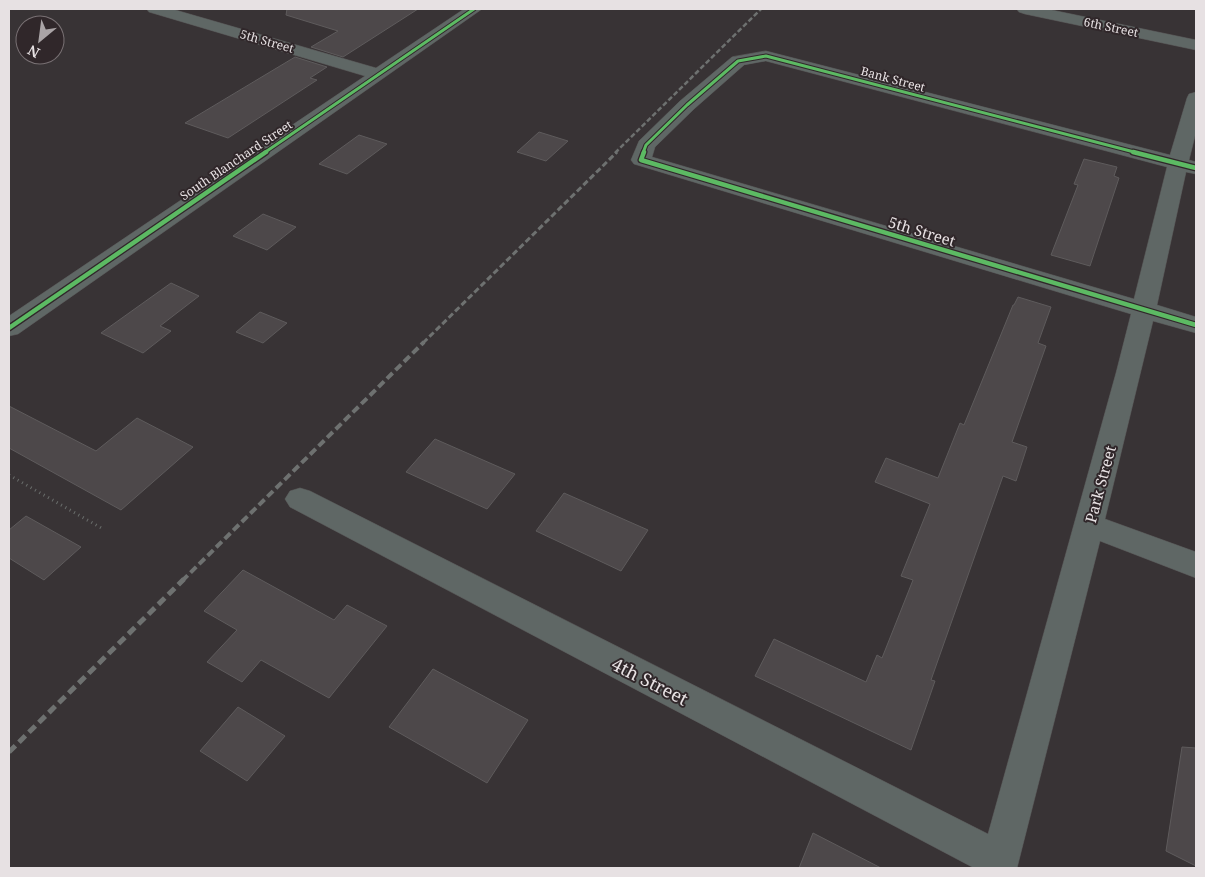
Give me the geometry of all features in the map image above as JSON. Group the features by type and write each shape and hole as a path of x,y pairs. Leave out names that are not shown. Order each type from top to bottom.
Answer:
{"street":[{"name":"5th Street","path":"155,9 379,74"},
{"name":"South Blanchard Street","path":"9,328 474,9"},
{"name":"6th Street","path":"1025,9 1196,45"},
{"name":"Bank Street","path":"641,160 646,145 687,105 738,61 766,56 1187,165"},
{"name":"Park Street","path":"999,865 1129,374 1144,309 1187,165 1196,98"},
{"name":"5th Street","path":"641,160 1196,325"},
{"name":"4th Street","path":"300,499 999,865"},
{"path":"1089,525 1196,565"}],"path":[{"path":"9,476 103,529"}],"building":[{"path":"287,9 418,9 343,57 311,47 338,31 286,15"},
{"path":"295,57 327,67 310,78 317,80 228,138 185,123"},
{"path":"539,132 568,141 546,161 517,152"},
{"path":"359,135 387,144 347,174 319,164"},
{"path":"1084,159 1117,167 1114,176 1119,178 1090,266 1051,255 1078,185 1074,184"},
{"path":"263,214 296,227 267,250 233,236"},
{"path":"171,283 199,296 160,326 171,331 143,353 101,333"},
{"path":"1018,297 1051,307 1038,343 1046,346 1012,442 1027,447 1016,481 1003,476 931,680 935,681 911,750 755,676 774,639 866,682 877,655 882,658 913,580 901,576 930,504 875,482 886,458 938,478 960,423 964,425"},
{"path":"260,312 287,323 263,343 236,332"},
{"path":"9,406 96,451 137,418 193,447 121,510 9,448"},
{"path":"435,439 515,474 487,509 406,472"},
{"path":"564,493 648,530 621,571 536,531"},
{"path":"26,516 81,547 44,580 9,558 9,530"},
{"path":"243,570 334,620 347,605 387,626 329,698 261,660 242,682 207,662 237,630 204,611"},
{"path":"433,669 528,720 487,783 389,727"},
{"path":"238,707 285,736 247,781 200,751"},
{"path":"1182,747 1196,748 1196,866 1166,851"},
{"path":"813,833 881,868 799,868"}],"railway":[{"path":"615,153 761,9"},
{"path":"423,343 617,152"},
{"path":"182,581 424,342"},
{"path":"9,752 184,579"}],"cycle path":[{"path":"9,328 474,9"},
{"path":"1196,168 766,56 738,61 687,105 646,145 641,160 1196,325"}]}
